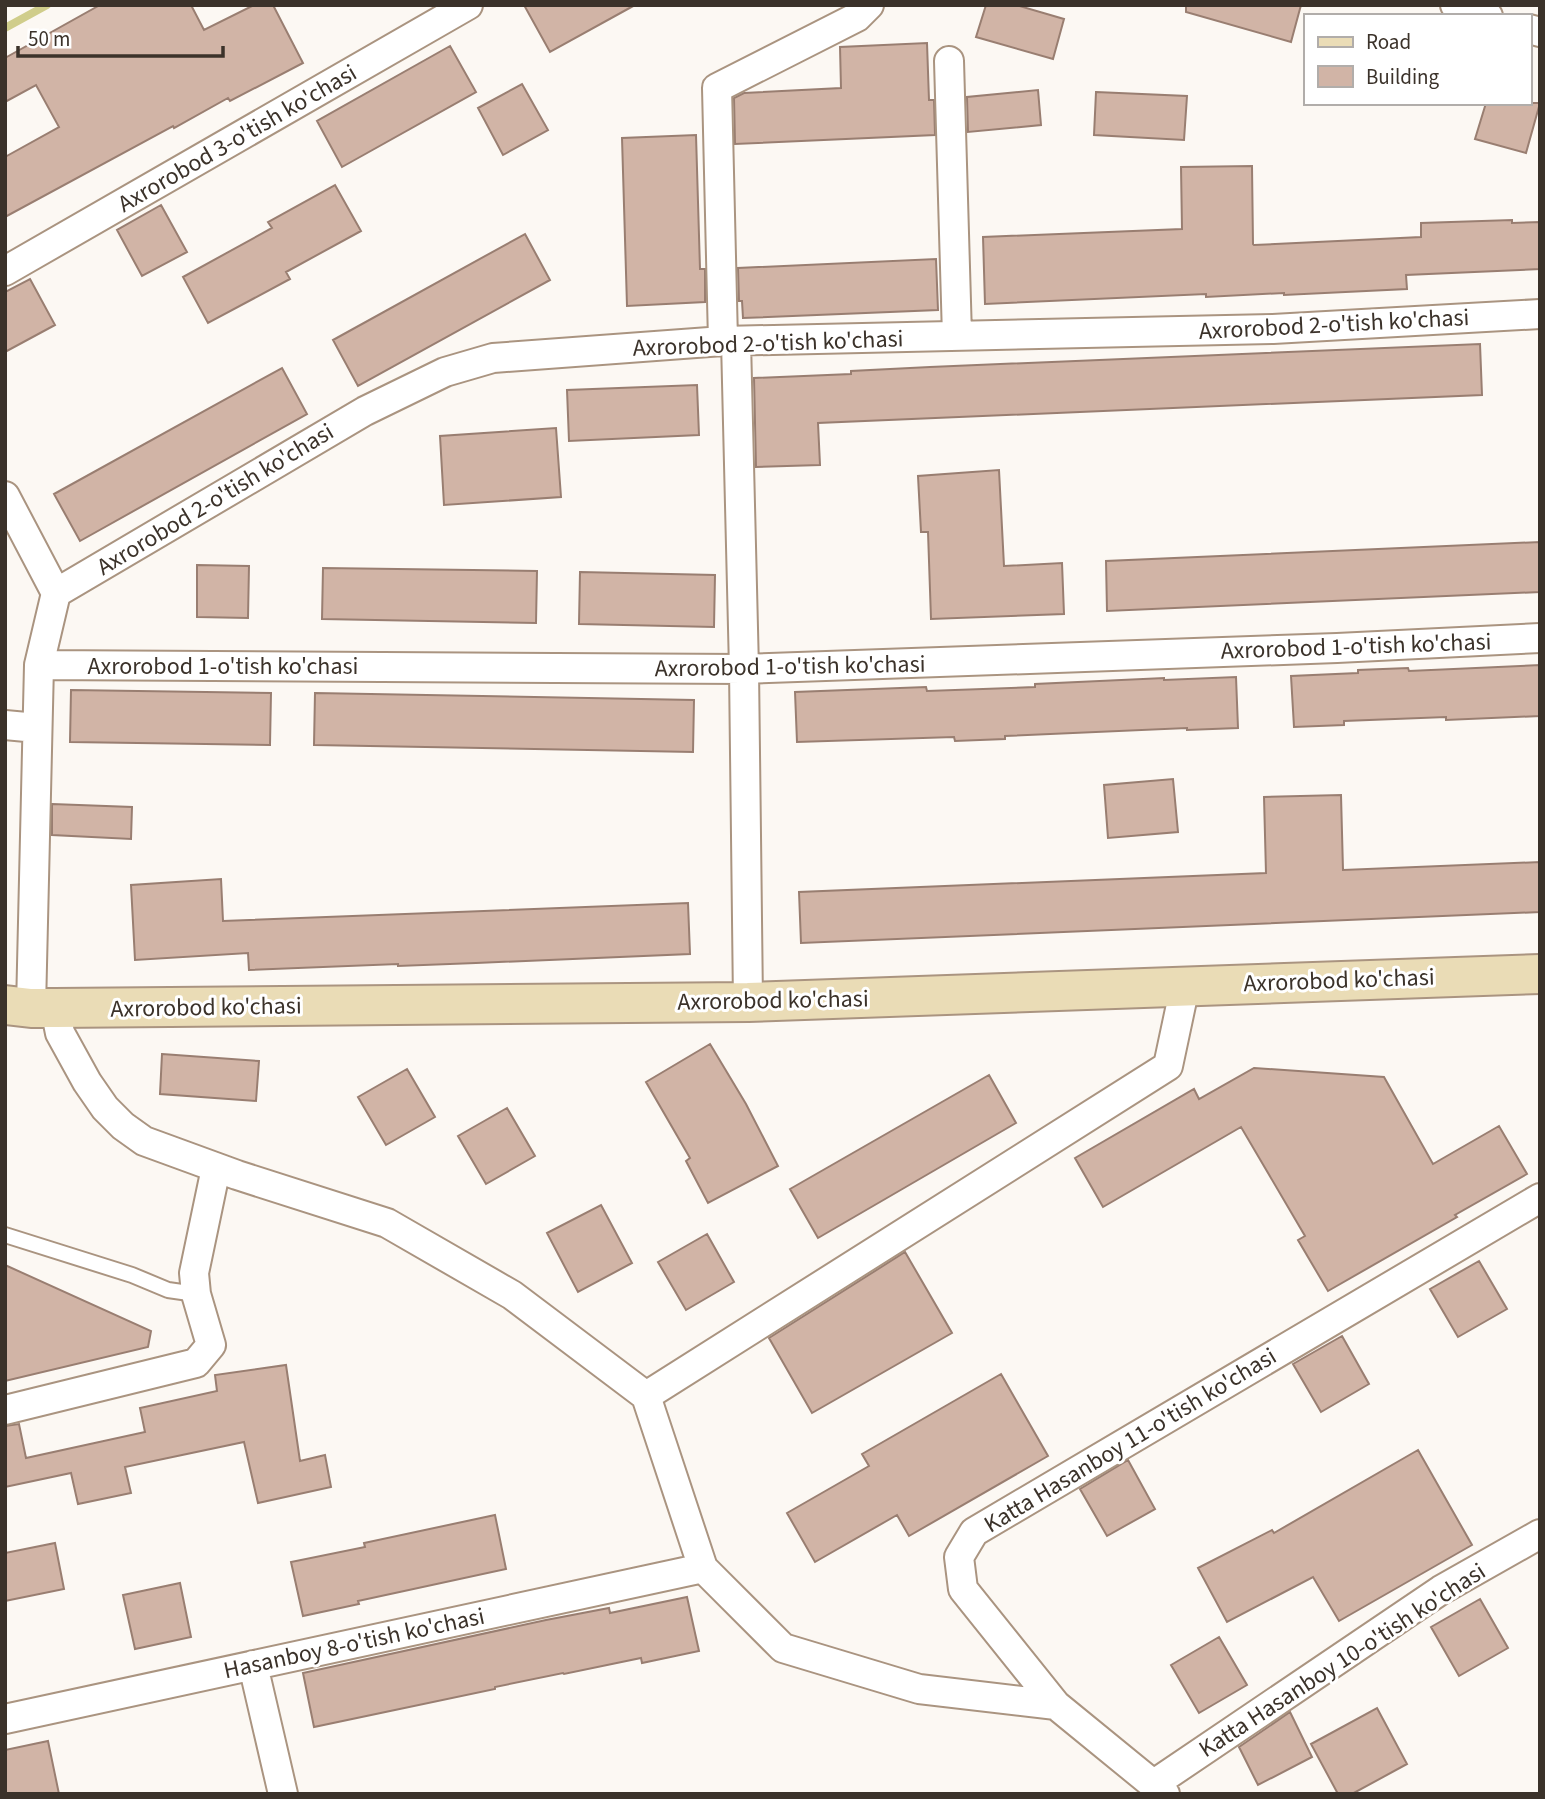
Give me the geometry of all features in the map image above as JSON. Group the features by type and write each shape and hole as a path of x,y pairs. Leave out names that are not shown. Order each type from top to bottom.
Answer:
{"street":[{"name":"Axrorobod 3-o'tish ko'chasi","path":"5,271 468,5"},
{"path":"748,1002 744,669 717,88 857,17 869,5"},
{"path":"1455,5 1482,14"},
{"path":"950,61 957,336"},
{"name":"Axrorobod 2-o'tish ko'chasi","path":"56,593 365,411 445,372 493,358 729,341 1273,329 1540,314"},
{"path":"5,496 56,593 39,665 30,1007 61,1033 87,1082 106,1108 122,1126 144,1141 216,1168 387,1223 512,1295 646,1396 703,1568 783,1648 919,1689 1056,1705"},
{"name":"Axrorobod 1-o'tish ko'chasi","path":"39,665 744,669 1350,648 1540,638"},
{"path":"5,724 37,728"},
{"name":"Axrorobod ko'chasi","path":"30,1007 748,1002 1540,974"},
{"path":"646,1396 1168,1066 1185,986"},
{"path":"5,1410 196,1363 211,1345 196,1294 194,1273 216,1168"},
{"name":"Katta Hasanboy 11-o'tish ko'chasi","path":"1157,1791 1056,1705 963,1589 959,1558 974,1532 1540,1198"},
{"name":"Katta Hasanboy 10-o'tish ko'chasi","path":"1157,1791 1441,1590 1540,1534"},
{"name":"Hasanboy 8-o'tish ko'chasi","path":"5,1719 703,1568"},
{"path":"253,1665 283,1794"}],"lane":[{"path":"5,1235 132,1275 167,1290 196,1294"}],"building":[{"path":"100,5 191,5 204,30 254,5 273,5 303,63 230,101 228,98 174,128 173,126 5,217 5,157 59,127 36,85 5,102 5,58"},
{"path":"524,5 635,5 550,52"},
{"path":"986,5 1016,5 1064,19 1053,59 976,37"},
{"path":"1186,5 1301,5 1291,42 1186,12"},
{"path":"927,43 929,100 934,100 935,135 735,144 734,98 744,93 841,88 840,47"},
{"path":"450,46 476,92 342,167 317,121"},
{"path":"522,84 548,130 503,155 478,108"},
{"path":"1038,90 1041,125 968,132 967,97"},
{"path":"1096,92 1187,96 1184,140 1094,135"},
{"path":"1540,103 1526,153 1475,139 1485,105"},
{"path":"696,135 700,269 705,269 705,302 627,306 622,138"},
{"path":"1252,166 1254,245 1421,237 1421,223 1512,220 1512,223 1540,222 1540,269 1406,275 1407,289 1206,297 1206,294 985,304 983,237 1182,229 1181,167"},
{"path":"335,185 361,231 286,272 290,279 208,323 183,277 272,228 268,222"},
{"path":"161,205 187,252 142,276 117,230"},
{"path":"525,234 550,280 358,386 333,340"},
{"path":"936,259 938,310 743,318 742,301 739,301 738,268"},
{"path":"30,279 55,325 5,352 5,292"},
{"path":"1480,344 1482,395 818,423 820,465 756,467 754,378 930,367"},
{"path":"282,368 307,414 80,541 54,494"},
{"path":"697,385 699,435 569,441 567,390"},
{"path":"556,428 561,497 444,505 440,436"},
{"path":"999,470 1004,566 1062,563 1064,614 931,619 928,532 921,532 918,476"},
{"path":"1540,542 1540,592 1107,611 1106,561"},
{"path":"197,565 249,566 248,618 197,617"},
{"path":"323,568 537,571 536,623 322,619"},
{"path":"580,572 715,575 714,627 579,624"},
{"path":"1540,665 1540,716 1344,721 1344,725 1294,727 1291,676 1358,673 1358,670 1408,668 1409,671"},
{"path":"1236,677 1238,728 1005,736 1005,739 955,741 954,737 797,742 795,692 926,687 927,691 1164,678"},
{"path":"71,690 271,693 270,745 70,742"},
{"path":"315,693 694,700 693,752 314,745"},
{"path":"1173,779 1178,832 1108,838 1104,785"},
{"path":"1341,795 1343,870 1540,862 1540,912 801,943 799,892 1266,873 1264,797"},
{"path":"52,804 132,807 131,839 52,835"},
{"path":"221,879 223,921 688,903 690,954 249,970 248,953 135,960 131,885"},
{"path":"710,1044 746,1104 778,1166 708,1203 686,1161 690,1158 646,1082"},
{"path":"162,1054 259,1061 256,1101 160,1094"},
{"path":"1254,1068 1384,1077 1433,1164 1499,1126 1527,1174 1328,1291 1298,1240 1305,1236 1241,1127 1103,1207 1075,1158 1194,1089 1199,1099"},
{"path":"407,1069 435,1117 386,1145 358,1097"},
{"path":"989,1075 1016,1123 818,1238 790,1189"},
{"path":"507,1108 535,1156 486,1184 458,1136"},
{"path":"601,1205 632,1263 578,1292 547,1233"},
{"path":"707,1234 734,1282 686,1310 658,1262"},
{"path":"905,1252 952,1333 812,1413 769,1338"},
{"path":"1479,1261 1507,1309 1458,1337 1430,1289"},
{"path":"5,1265 151,1331 148,1347 5,1381"},
{"path":"1342,1336 1369,1384 1321,1412 1293,1364"},
{"path":"286,1365 300,1461 325,1455 331,1487 258,1503 244,1442 125,1467 131,1493 78,1504 71,1473 5,1487 5,1426 19,1424 26,1458 145,1432 140,1408 217,1391 215,1375"},
{"path":"1001,1374 1048,1456 909,1536 897,1515 815,1562 787,1513 869,1466 862,1454"},
{"path":"1418,1450 1472,1545 1339,1621 1313,1577 1227,1622 1198,1568 1272,1530 1274,1533"},
{"path":"1128,1460 1155,1509 1107,1536 1080,1489"},
{"path":"495,1515 506,1569 358,1601 359,1604 303,1616 291,1562 365,1547 364,1543"},
{"path":"55,1543 64,1589 5,1601 5,1553"},
{"path":"180,1583 191,1637 135,1649 123,1595"},
{"path":"687,1597 699,1651 642,1663 641,1658 563,1673 314,1727 303,1673 546,1620 609,1608 610,1613"},
{"path":"1480,1599 1508,1648 1459,1676 1431,1627"},
{"path":"1219,1637 1247,1685 1199,1713 1171,1665"},
{"path":"1377,1708 1407,1764 1352,1794 1338,1794 1311,1744"},
{"path":"1290,1712 1312,1757 1258,1785 1239,1747"},
{"path":"48,1741 59,1794 5,1794 5,1750"}],"waterway":[{"path":"5,28 47,5"}]}
